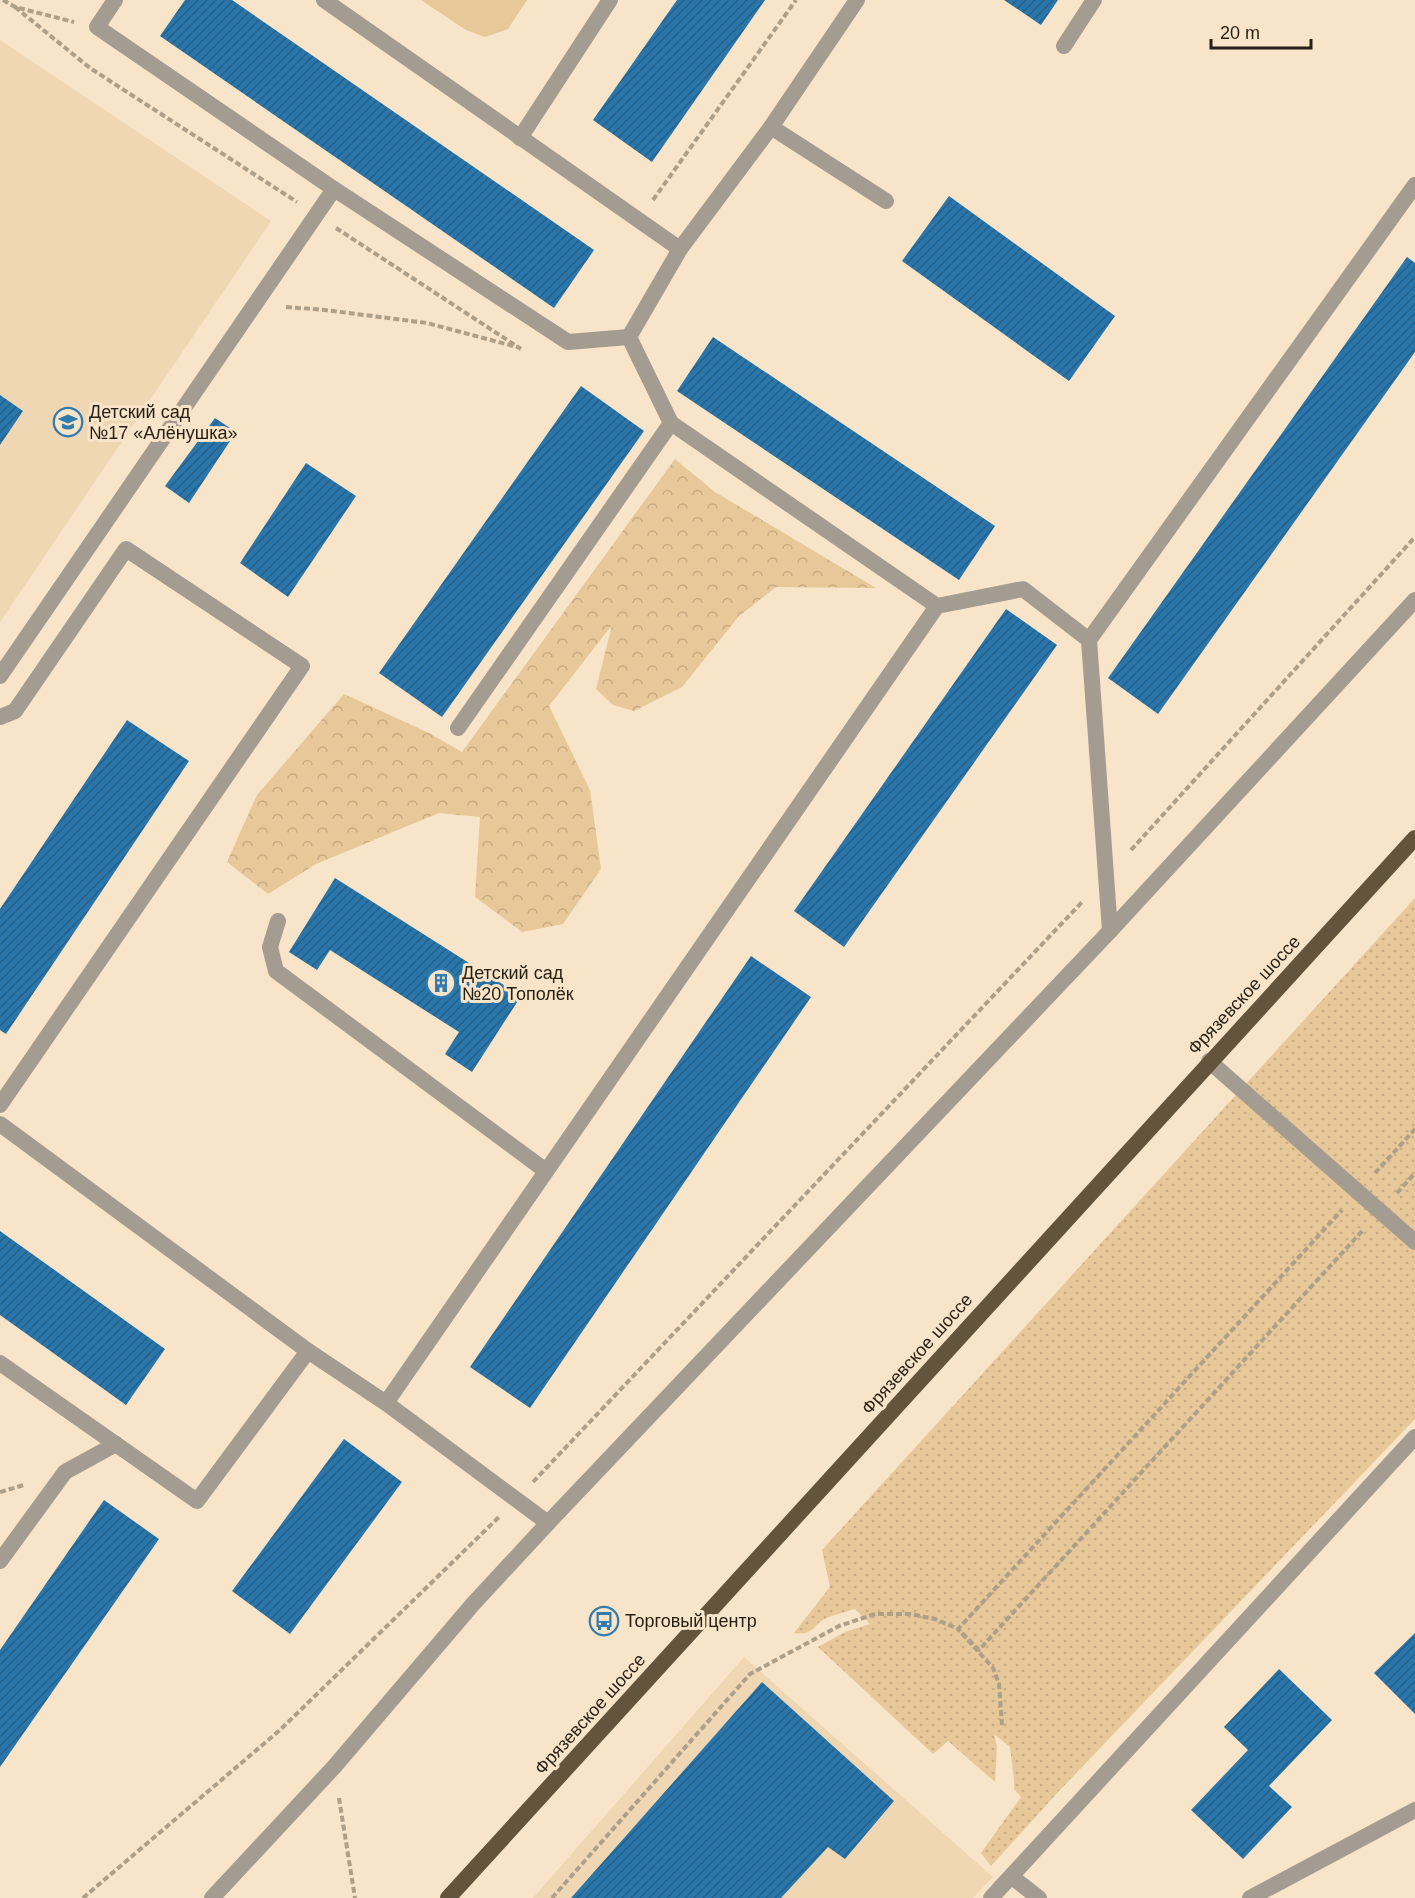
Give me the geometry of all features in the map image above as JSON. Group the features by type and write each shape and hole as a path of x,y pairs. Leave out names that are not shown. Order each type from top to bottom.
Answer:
{"highway":[{"name":"Фрязевское шоссе","path":"448,1898 1415,837"}],"street":[{"path":"115,0 97,27 334,189 568,342 629,337"},
{"path":"324,0 680,249"},
{"path":"520,138 610,0"},
{"path":"629,337 680,249 771,128 857,0"},
{"path":"1064,46 1094,0"},
{"path":"771,128 886,201"},
{"path":"1110,931 1089,640 1415,184"},
{"path":"0,676 334,189"},
{"path":"629,337 671,423 937,606"},
{"path":"458,728 671,423"},
{"path":"0,717 15,711 126,549 302,666 0,1105"},
{"path":"386,1403 937,606 1023,589 1089,640"},
{"path":"212,1898 334,1767 473,1605 548,1523 1110,931 1415,600"},
{"path":"278,921 270,947 276,971 546,1171"},
{"path":"1209,1062 1415,1242"},
{"path":"0,1124 308,1351 386,1403 548,1523"},
{"path":"0,1363 197,1501 308,1351"},
{"path":"991,1898 1415,1437"},
{"path":"0,1561 65,1472 116,1444"},
{"path":"1250,1898 1415,1810"},
{"path":"1012,1877 1040,1898"}],"path":[{"path":"3,0 15,7 90,68 521,349 428,322 325,310 288,307 244,318"},
{"path":"639,220 796,0"},
{"path":"15,7 97,27"},
{"path":"83,1898 280,1730 516,1500 1106,878 1415,537"},
{"path":"958,1629 1415,1129"},
{"path":"552,1898 750,1674 838,1626 875,1614 910,1614 935,1619 958,1629 979,1650 1415,1173"},
{"path":"958,1629 993,1668 999,1684 1002,1725"},
{"path":"334,1767 355,1898"}],"shaded area":[{"name":"Детский сад №17 «Алёнушка»","path":"0,40 271,221 0,622"},
{"path":"744,1657 993,1877 973,1898 533,1898"}],"green space":[{"path":"421,0 527,0 508,29 485,37 466,30"},
{"path":"675,459 715,492 876,588 776,587 739,616 682,687 634,711 613,705 596,689 612,625 549,706 590,790 601,869 563,924 522,932 475,897 480,817 439,813 316,864 268,894 227,862 257,795 344,694 429,733 462,752"},
{"path":"1415,898 1415,1419 1059,1791 991,1866 981,1853 1021,1797 1014,1789 1010,1747 994,1734 997,1746 995,1782 948,1741 933,1754 818,1647 845,1632 870,1624 855,1609 822,1620 806,1633 794,1633 830,1587 822,1550"}],"building":[{"path":"185,0 232,0 594,250 554,308 160,36"},
{"path":"677,0 765,0 652,162 593,120"},
{"path":"1004,0 1058,0 1041,25"},
{"path":"949,196 1115,316 1069,381 902,261"},
{"path":"1407,257 1415,263 1415,352 1158,714 1108,678"},
{"path":"713,337 995,526 959,580 677,391"},
{"path":"581,386 644,431 442,717 379,673"},
{"path":"0,395 23,411 0,445"},
{"path":"215,418 236,432 189,503 165,486"},
{"path":"306,463 356,496 288,597 240,563"},
{"path":"1006,609 1057,645 844,947 794,911"},
{"path":"127,720 189,761 6,1034 0,1030 0,909"},
{"name":"Детский сад №20 Тополёк","path":"335,878 521,996 472,1072 445,1054 459,1032 330,950 317,970 289,952"},
{"path":"751,956 811,997 530,1408 470,1367"},
{"path":"0,1231 165,1349 126,1405 0,1315"},
{"path":"344,1439 402,1482 290,1634 232,1591"},
{"path":"104,1500 159,1539 0,1767 0,1650"},
{"path":"1415,1633 1415,1714 1374,1673"},
{"path":"1279,1669 1332,1720 1269,1786 1292,1807 1243,1859 1191,1810 1248,1750 1224,1727"},
{"path":"762,1682 894,1801 845,1859 828,1847 781,1898 571,1898"}],"place":[{"name":"Детский сад №17 «Алёнушка»","path":"68,422"},
{"name":"Детский сад №20 Тополёк","path":"441,983"},
{"name":"Торговый центр","path":"604,1621"}]}
